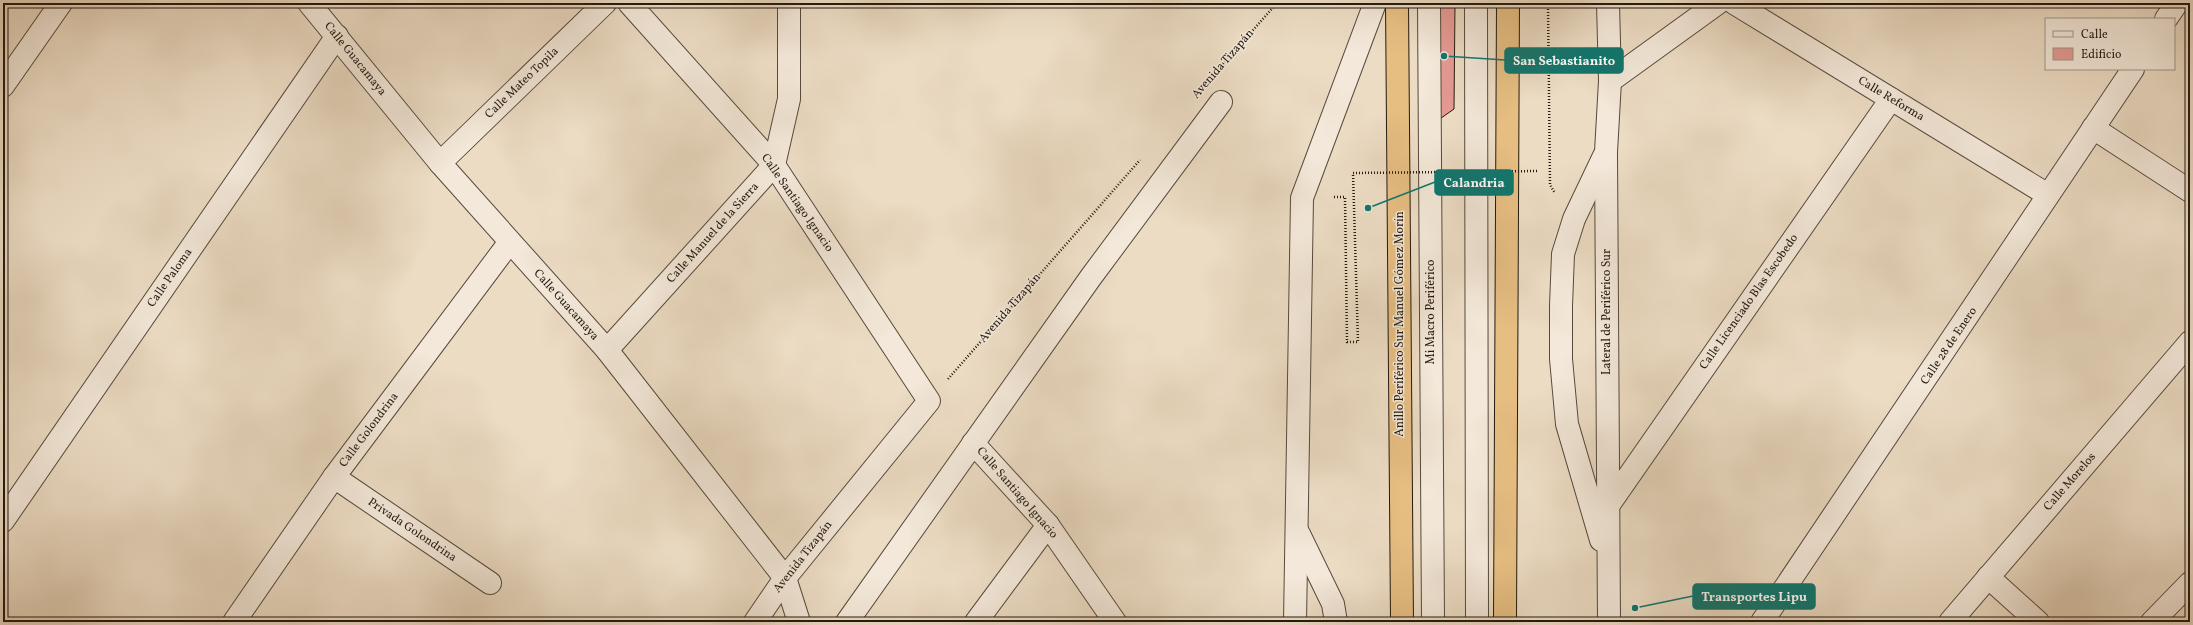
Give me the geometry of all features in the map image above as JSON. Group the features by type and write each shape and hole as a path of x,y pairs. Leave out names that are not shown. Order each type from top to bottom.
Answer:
{"highway":[{"name":"Anillo Periférico Sur Manuel Gómez Morín","path":"1397,3 1402,622"},
{"path":"1505,622 1508,3"}],"street":[{"path":"3,86 61,3"},
{"name":"Calle Guacamaya","path":"309,3 440,163 509,243 607,350 785,578 799,622"},
{"name":"Calle Mateo Topila","path":"440,163 605,3"},
{"name":"Calle Santiago Ignacio","path":"629,3 774,165 929,401"},
{"name":"Calle Manuel de la Sierra","path":"607,350 774,165 789,99 789,3"},
{"path":"1295,622 1302,198 1375,3"},
{"name":"Mi Macro Periférico","path":"1428,3 1433,622"},
{"path":"1476,3 1477,622"},
{"name":"Lateral de Periférico Sur","path":"1608,3 1610,81 1606,152 1609,622"},
{"path":"1610,81 1718,3"},
{"name":"Calle Reforma","path":"1734,3 2048,195"},
{"path":"2167,18 2177,3"},
{"name":"Calle Paloma","path":"3,521 337,36"},
{"name":"Calle 28 de Enero","path":"1762,622 1999,272 2048,195 2132,70"},
{"name":"Calle Licenciado Blas Escobedo","path":"1608,506 1891,99"},
{"path":"847,622 1091,277 1221,102"},
{"path":"2093,128 2190,191"},
{"path":"1606,152 1574,219 1563,254 1561,359 1567,424 1609,566"},
{"name":"Calle Golondrina","path":"234,622 334,477 509,243"},
{"name":"Calle Morelos","path":"1950,622 2190,342"},
{"name":"Avenida Tizapán","path":"755,622 785,578 929,401"},
{"name":"Calle Santiago Ignacio","path":"973,443 1048,525 1115,622"},
{"name":"Privada Golondrina","path":"334,477 490,583"},
{"path":"976,622 1048,525"},
{"path":"1296,529 1333,604 1336,622"},
{"path":"1988,577 2038,622"},
{"path":"2152,622 2190,583"}],"path":[{"name":"Avenida Tizapán","path":"1214,74 1277,3"},
{"path":"1548,3 1550,185 1574,219"},
{"name":"Avenida Tizapán","path":"929,401 1142,158"},
{"path":"1302,198 1345,197 1348,342 1358,342 1353,173 1537,171"}],"building":[{"path":"1434,3 1455,3 1454,109 1434,123"}],"place":[{"name":"San Sebastianito","path":"1444,56"},
{"name":"Calandria","path":"1368,208"},
{"name":"Transportes Lipu","path":"1635,608"}]}
